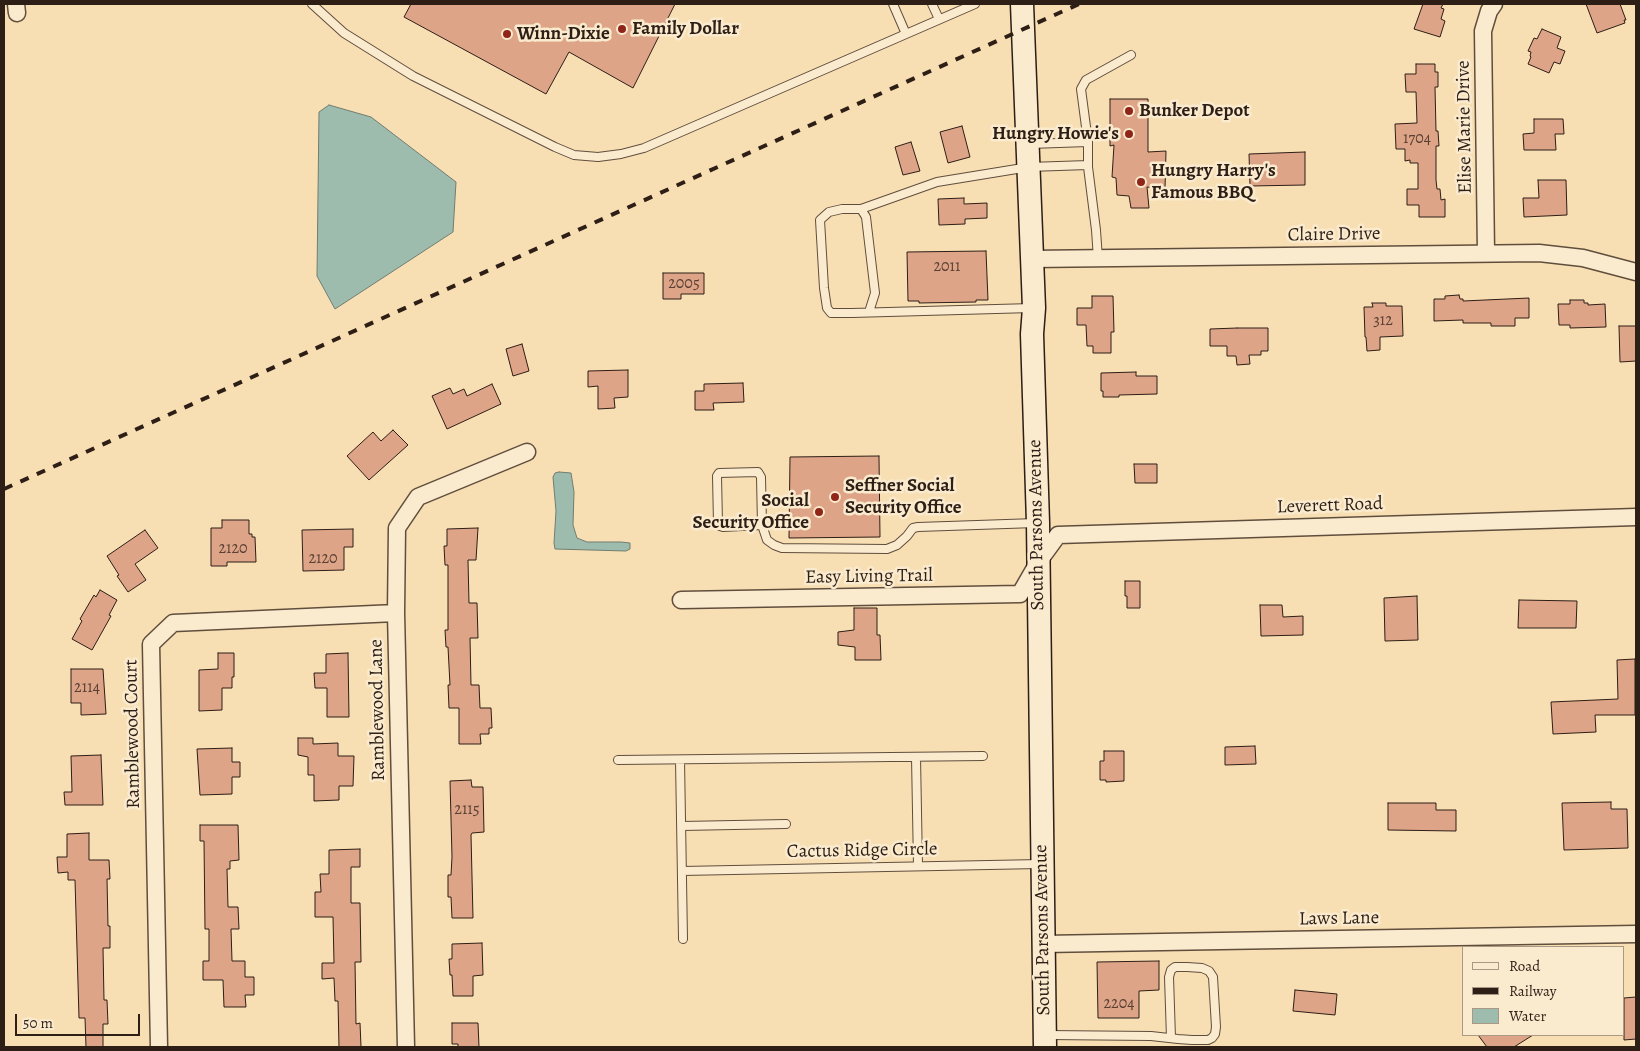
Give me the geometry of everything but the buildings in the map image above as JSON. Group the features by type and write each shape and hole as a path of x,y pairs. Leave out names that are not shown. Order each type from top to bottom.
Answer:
{"main road":[{"name":"South Parsons Avenue","path":"1022,4 1034,308 1032,334 1038,523 1045,1041"}],"street":[{"name":"Elise Marie Drive","path":"1486,253 1483,32 1489,11 1494,4"},
{"name":"Claire Drive","path":"1031,259 1539,252 1583,258 1636,272"},
{"name":"Ramblewood Lane","path":"406,1047 396,613 397,528 418,497 526,452"},
{"name":"Leverett Road","path":"1038,561 1058,535 1636,517"},
{"name":"Easy Living Trail","path":"681,600 1020,594 1038,561"},
{"name":"Ramblewood Court","path":"159,1047 151,644 173,623 396,613"},
{"name":"Laws Lane","path":"1043,944 1636,934"}],"lane":[{"path":"312,4 344,32 413,76 555,148 574,155 598,157 644,148 975,4"},
{"path":"893,4 906,34"},
{"path":"932,4 939,19"},
{"path":"1098,259 1088,165 1088,142 1081,88 1086,80 1131,55"},
{"path":"1028,144 1088,142"},
{"path":"1034,308 831,313 827,308 824,288 820,220 829,212 842,209 861,209 937,182 1029,167 1088,165"},
{"path":"861,209 866,217 875,293 869,312"},
{"path":"762,525 720,526 718,523 717,476 719,473 758,472 761,476 762,525 767,540 782,548 887,549 897,545 907,536 912,528 1038,523"},
{"path":"618,760 984,756"},
{"path":"916,757 918,866"},
{"path":"680,760 682,938"},
{"path":"682,826 786,824"},
{"name":"Cactus Ridge Circle","path":"682,871 1042,864"},
{"path":"1045,1041 1151,1036 1171,1038 1208,1040 1215,1034 1213,977 1209,971 1202,968 1187,967 1175,967 1171,970 1169,977 1171,1038"}],"water":[{"path":"329,105 371,117 456,182 453,232 335,309 317,276 319,112"},
{"path":"555,473 571,473 574,492 573,525 577,538 587,542 630,543 630,549 626,551 555,549 556,511 553,477"}],"railway":[{"path":"4,489 1079,4"}],"place":[{"name":"Family Dollar","path":"622,29"},
{"name":"Winn-Dixie","path":"507,34"},
{"name":"Bunker Depot","path":"1129,111"},
{"name":"Hungry Howie's","path":"1129,134"},
{"name":"Hungry Harry's Famous BBQ","path":"1141,182"},
{"name":"Seffner Social Security Office","path":"835,497"},
{"name":"Social Security Office","path":"819,512"}]}
